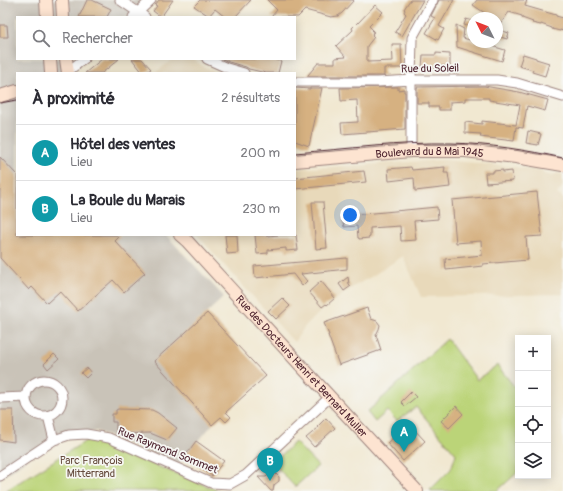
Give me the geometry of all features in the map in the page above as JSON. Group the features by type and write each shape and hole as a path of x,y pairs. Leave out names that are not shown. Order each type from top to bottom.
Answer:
{"main road":[{"path":"46,0 47,16"},
{"path":"62,0 63,16"},
{"path":"50,60 51,72"},
{"path":"66,60 67,72"},
{"path":"0,96 16,91"},
{"name":"Boulevard du 8 Mai 1945","path":"296,161 411,151 465,151 563,165"},
{"name":"Rue des Docteurs Henri et Bernard Muller","path":"183,237 418,491"}],"street":[{"path":"120,0 139,16 151,0"},
{"path":"411,151 412,38 433,0"},
{"path":"68,72 83,60"},
{"path":"209,60 241,72"},
{"name":"Rue du Soleil","path":"296,82 497,80 516,83 563,97"},
{"path":"42,380 54,382 61,392 62,398 62,404 59,409 54,414 48,416 37,415 32,412 27,403 26,397 31,386 42,380"},
{"path":"0,398 26,397"},
{"name":"Rue Raymond Sommet","path":"0,476 54,440 69,435 86,434 109,438 211,483 230,484 246,475 330,397"},
{"path":"48,416 54,440"}],"shaded area":[{"path":"0,0 143,0 127,16 16,16 16,60 81,60 70,72 16,72 16,236 167,236 224,297 154,361 212,425 178,465 97,431 50,442 0,479"},
{"path":"172,60 194,60 204,67 218,72 156,72"},
{"path":"445,160 542,170 544,174 553,176 557,173 563,174 563,186 557,194 563,198 563,294 421,297 403,256 356,285 327,306 306,325 294,342 198,236 296,236 296,169"}],"green space":[{"path":"447,339 477,380 497,365 515,387 515,475 497,491 431,491 430,490 451,469 456,454 416,407 397,421 387,411 375,422 367,412"},
{"name":"Parc François Mitterrand","path":"89,439 220,491 5,491"},
{"path":"295,442 318,466 295,487 273,463"}],"building":[{"path":"87,0 92,0 111,9 108,16 79,16"},
{"path":"159,0 173,0 162,16 153,11 157,6 155,5"},
{"path":"200,0 251,0 236,16 224,16 215,9 209,16 194,6"},
{"path":"267,0 354,0 338,16 331,17 305,10 298,17 272,16 277,10"},
{"path":"410,0 423,0 402,36 395,32 406,14 404,9"},
{"path":"439,0 454,0 439,26 444,29 438,40 426,33 435,18 431,16"},
{"path":"477,0 527,0 525,6 563,18 563,31 552,29 541,24 532,23 533,22 522,18 522,16 509,12 503,20 503,12 483,12 473,5"},
{"path":"375,5 383,12 369,26 374,32 372,35 374,37 367,46 367,62 393,61 392,44 401,44 402,68 384,68 384,76 308,76 318,63 335,63 335,58 346,57 336,46 353,30 352,28"},
{"path":"466,19 467,19 467,26 464,25"},
{"path":"0,25 7,25 8,37 0,37"},
{"path":"456,25 464,29 463,38 467,39 467,48 498,48 505,50 502,61 457,47"},
{"path":"503,31 509,33 507,39 503,38"},
{"path":"436,53 450,54 450,66 422,68 423,55 436,55"},
{"path":"523,54 549,63 545,76 532,72 533,70 519,66"},
{"path":"101,60 118,60 103,72 86,72"},
{"path":"133,60 143,60 151,69 146,72 142,72"},
{"path":"224,60 281,61 278,72 262,72"},
{"path":"484,86 519,92 548,100 545,111 527,106 523,128 516,127 514,141 480,137 481,134 465,133 465,122 482,124 482,121 516,125 520,105 489,100 489,98 465,98 465,101 450,102 450,110 439,110 439,107 429,107 429,103 417,103 417,87"},
{"path":"398,87 398,90 404,89 405,92 405,129 342,134 341,123 358,122 357,100 341,101 340,88"},
{"path":"296,88 322,88 309,146 296,141"},
{"path":"528,131 541,134 538,145 526,143"},
{"path":"0,157 16,174 16,236 120,236 115,241 145,273 124,292 113,280 78,311 60,291 47,303 32,287 29,290 0,258"},
{"path":"411,167 412,170 445,167 444,173 448,173 450,187 415,191 414,178 389,181 388,169"},
{"path":"503,170 503,172 512,171 513,181 486,183 485,173 493,173 493,171"},
{"path":"364,171 366,182 296,189 296,178"},
{"path":"537,192 542,236 526,237 528,260 483,264 483,266 446,270 445,259 482,255 481,241 456,243 452,200"},
{"path":"312,202 323,202 327,248 316,249"},
{"path":"437,207 438,219 414,221 416,240 401,241 400,226 370,228 369,238 359,239 357,226 344,227 342,216"},
{"path":"296,235 298,250 286,251 286,248 268,250 268,253 257,254 255,236"},
{"path":"225,236 237,236 238,253 227,254"},
{"path":"347,258 347,269 301,274 307,281 302,286 293,274 255,278 254,266"},
{"path":"348,277 349,284 351,286 344,291 339,284"},
{"path":"321,281 335,298 327,305 326,304 322,307 309,292"},
{"path":"282,298 290,306 276,319 268,311"},
{"path":"367,308 371,319 377,321 380,325 376,335 381,350 339,365 324,323"},
{"path":"207,313 266,376 226,412 231,417 226,422 221,417 212,425 154,361"},
{"path":"54,354 59,359 48,369 44,364"},
{"path":"87,368 91,373 86,378 81,373"},
{"path":"411,392 416,397 405,406 401,402"},
{"path":"456,406 463,414 449,428 441,421"},
{"path":"0,410 13,410 14,442 0,440"},
{"path":"116,410 152,410 177,428 167,440 150,433 116,434 116,422 112,422 112,414 116,414"},
{"path":"326,418 335,428 314,447 306,438 318,428 317,427"},
{"path":"412,427 425,441 403,461 387,443 402,430 405,434"},
{"path":"196,441 224,461 212,476 185,456"},
{"path":"271,473 275,473 279,477 279,481 274,485 273,491 271,491 258,477 266,477"}],"tram line":[{"path":"0,103 16,100"},
{"path":"296,153 392,145 451,143 507,148 563,158"}],"place":[{"name":"Hôtel des ventes","path":"404,452"},
{"name":"La Boule du Marais","path":"270,481"}]}
